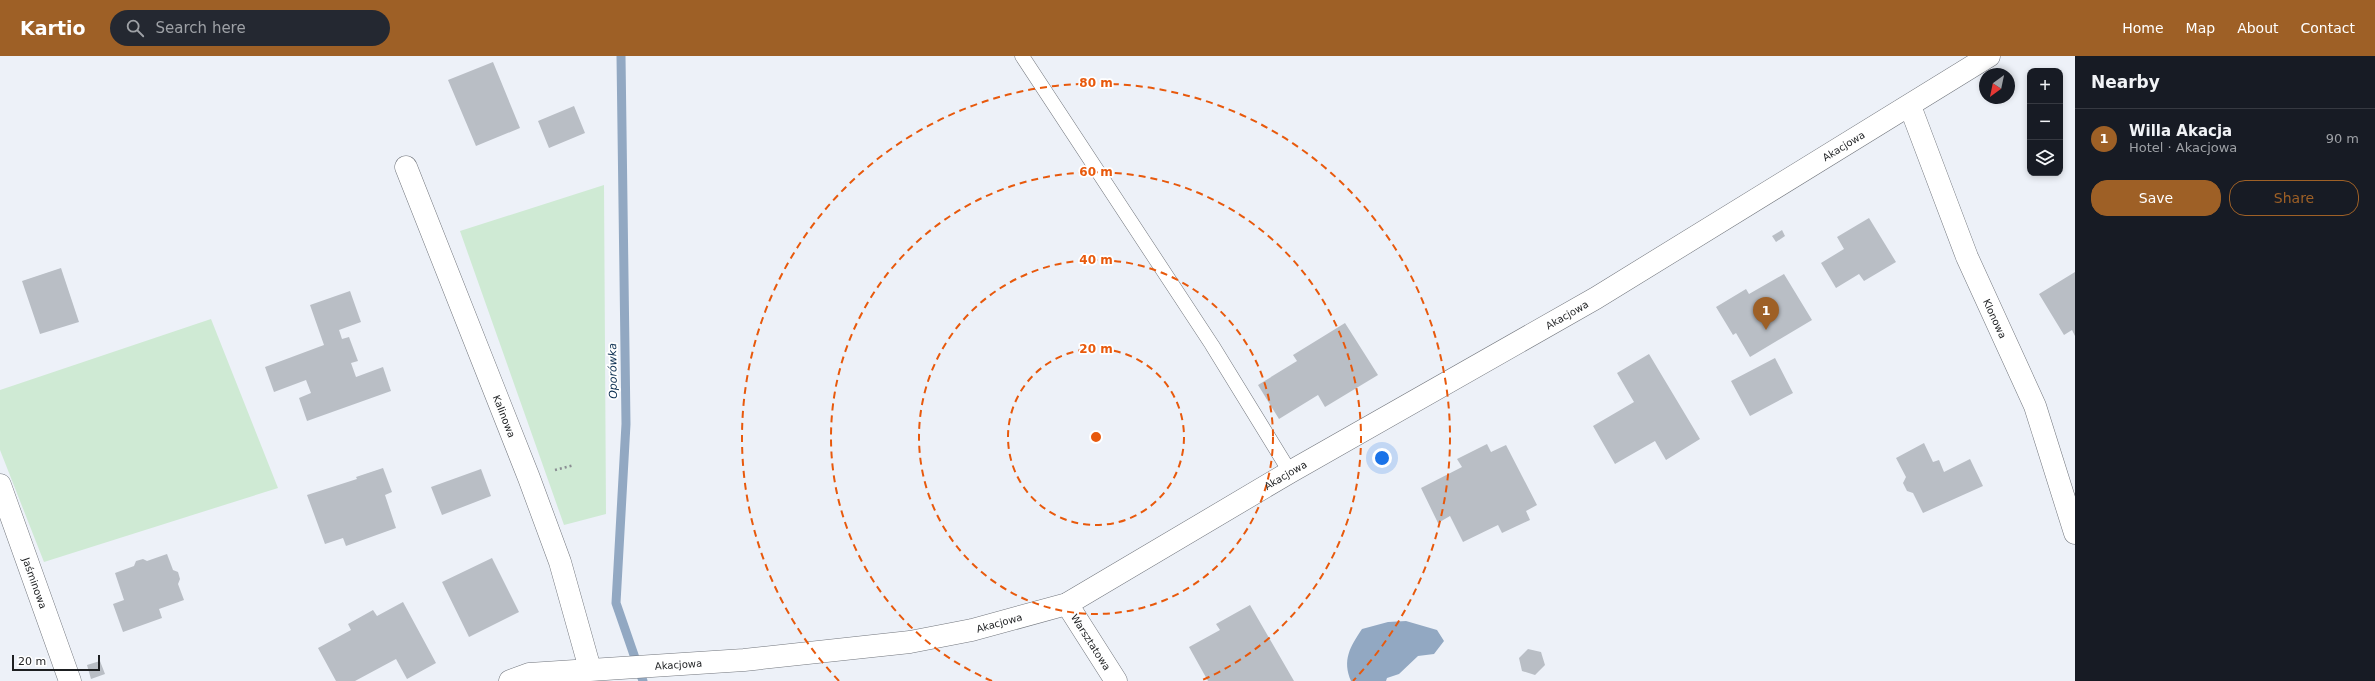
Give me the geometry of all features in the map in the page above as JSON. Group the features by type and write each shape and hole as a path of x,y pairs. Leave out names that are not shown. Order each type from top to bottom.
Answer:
{"street":[{"name":"Akacjowa","path":"510,681 529,674 590,669 624,670 744,660 910,642 972,630 1067,604 1290,472 1596,298 1989,56"},
{"name":"Klonowa","path":"1910,106 1967,256 2035,406 2075,533"},
{"name":"Kalinowa","path":"406,167 529,478 560,562 590,669"},
{"name":"Jaśminowa","path":"0,485 70,681"},
{"name":"Warsztatowa","path":"1067,604 1116,681"}],"lane":[{"path":"1022,56 1212,345 1290,472"}],"green space":[{"path":"604,185 606,514 564,525 460,231"},
{"path":"211,319 278,488 44,562 0,450 0,390"}],"water":[{"path":"1406,621 1437,630 1444,641 1434,654 1418,656 1399,674 1387,678 1386,681 1351,681 1348,673 1347,660 1351,648 1362,629 1388,622"}],"building":[{"path":"493,62 520,128 476,146 448,80"},
{"path":"574,106 585,133 549,148 538,121"},
{"path":"1869,218 1896,262 1864,281 1859,274 1836,288 1821,263 1844,249 1837,237"},
{"path":"1782,230 1785,236 1776,242 1772,236"},
{"path":"61,268 79,322 40,334 22,281"},
{"path":"2075,272 2075,336 2072,330 2064,335 2039,294"},
{"path":"1784,274 1812,320 1750,357 1736,333 1733,335 1716,307 1746,289 1749,294"},
{"path":"350,291 361,322 339,330 342,339 349,337 358,361 351,363 356,377 383,367 391,391 307,421 299,398 311,393 306,380 274,392 265,367 324,345 310,305"},
{"path":"1345,323 1378,375 1325,407 1318,395 1279,419 1258,385 1297,361 1293,355"},
{"path":"1649,354 1700,439 1666,460 1655,441 1615,464 1593,426 1634,402 1617,373"},
{"path":"1775,358 1793,393 1750,416 1731,381"},
{"path":"1924,443 1933,462 1939,460 1944,472 1970,459 1983,486 1923,513 1913,493 1907,491 1903,483 1906,477 1896,458"},
{"path":"1487,444 1491,452 1506,445 1537,505 1526,511 1530,520 1502,533 1498,525 1463,542 1450,516 1438,523 1421,488 1462,467 1457,459"},
{"path":"383,468 392,492 385,495 396,528 346,546 343,538 325,544 307,495 357,479 356,477"},
{"path":"481,469 491,496 442,515 431,487"},
{"path":"167,554 173,570 178,572 180,579 178,584 184,600 159,609 162,618 123,632 113,604 124,600 115,573 134,566 136,561 143,559 147,561"},
{"path":"492,558 519,612 469,637 442,582"},
{"path":"403,602 436,663 407,679 396,659 355,681 336,681 318,648 351,630 348,624 373,610 377,616"},
{"path":"1250,605 1294,681 1208,681 1189,647 1220,630 1216,624"},
{"path":"1528,649 1541,652 1545,665 1535,675 1522,671 1519,658"},
{"path":"100,661 105,674 91,679 87,665"}],"waterway":[{"name":"Oporówka","path":"621,56 626,424 616,603 643,681"}],"place":[{"name":"Willa Akacja","path":"1766,330"}]}
